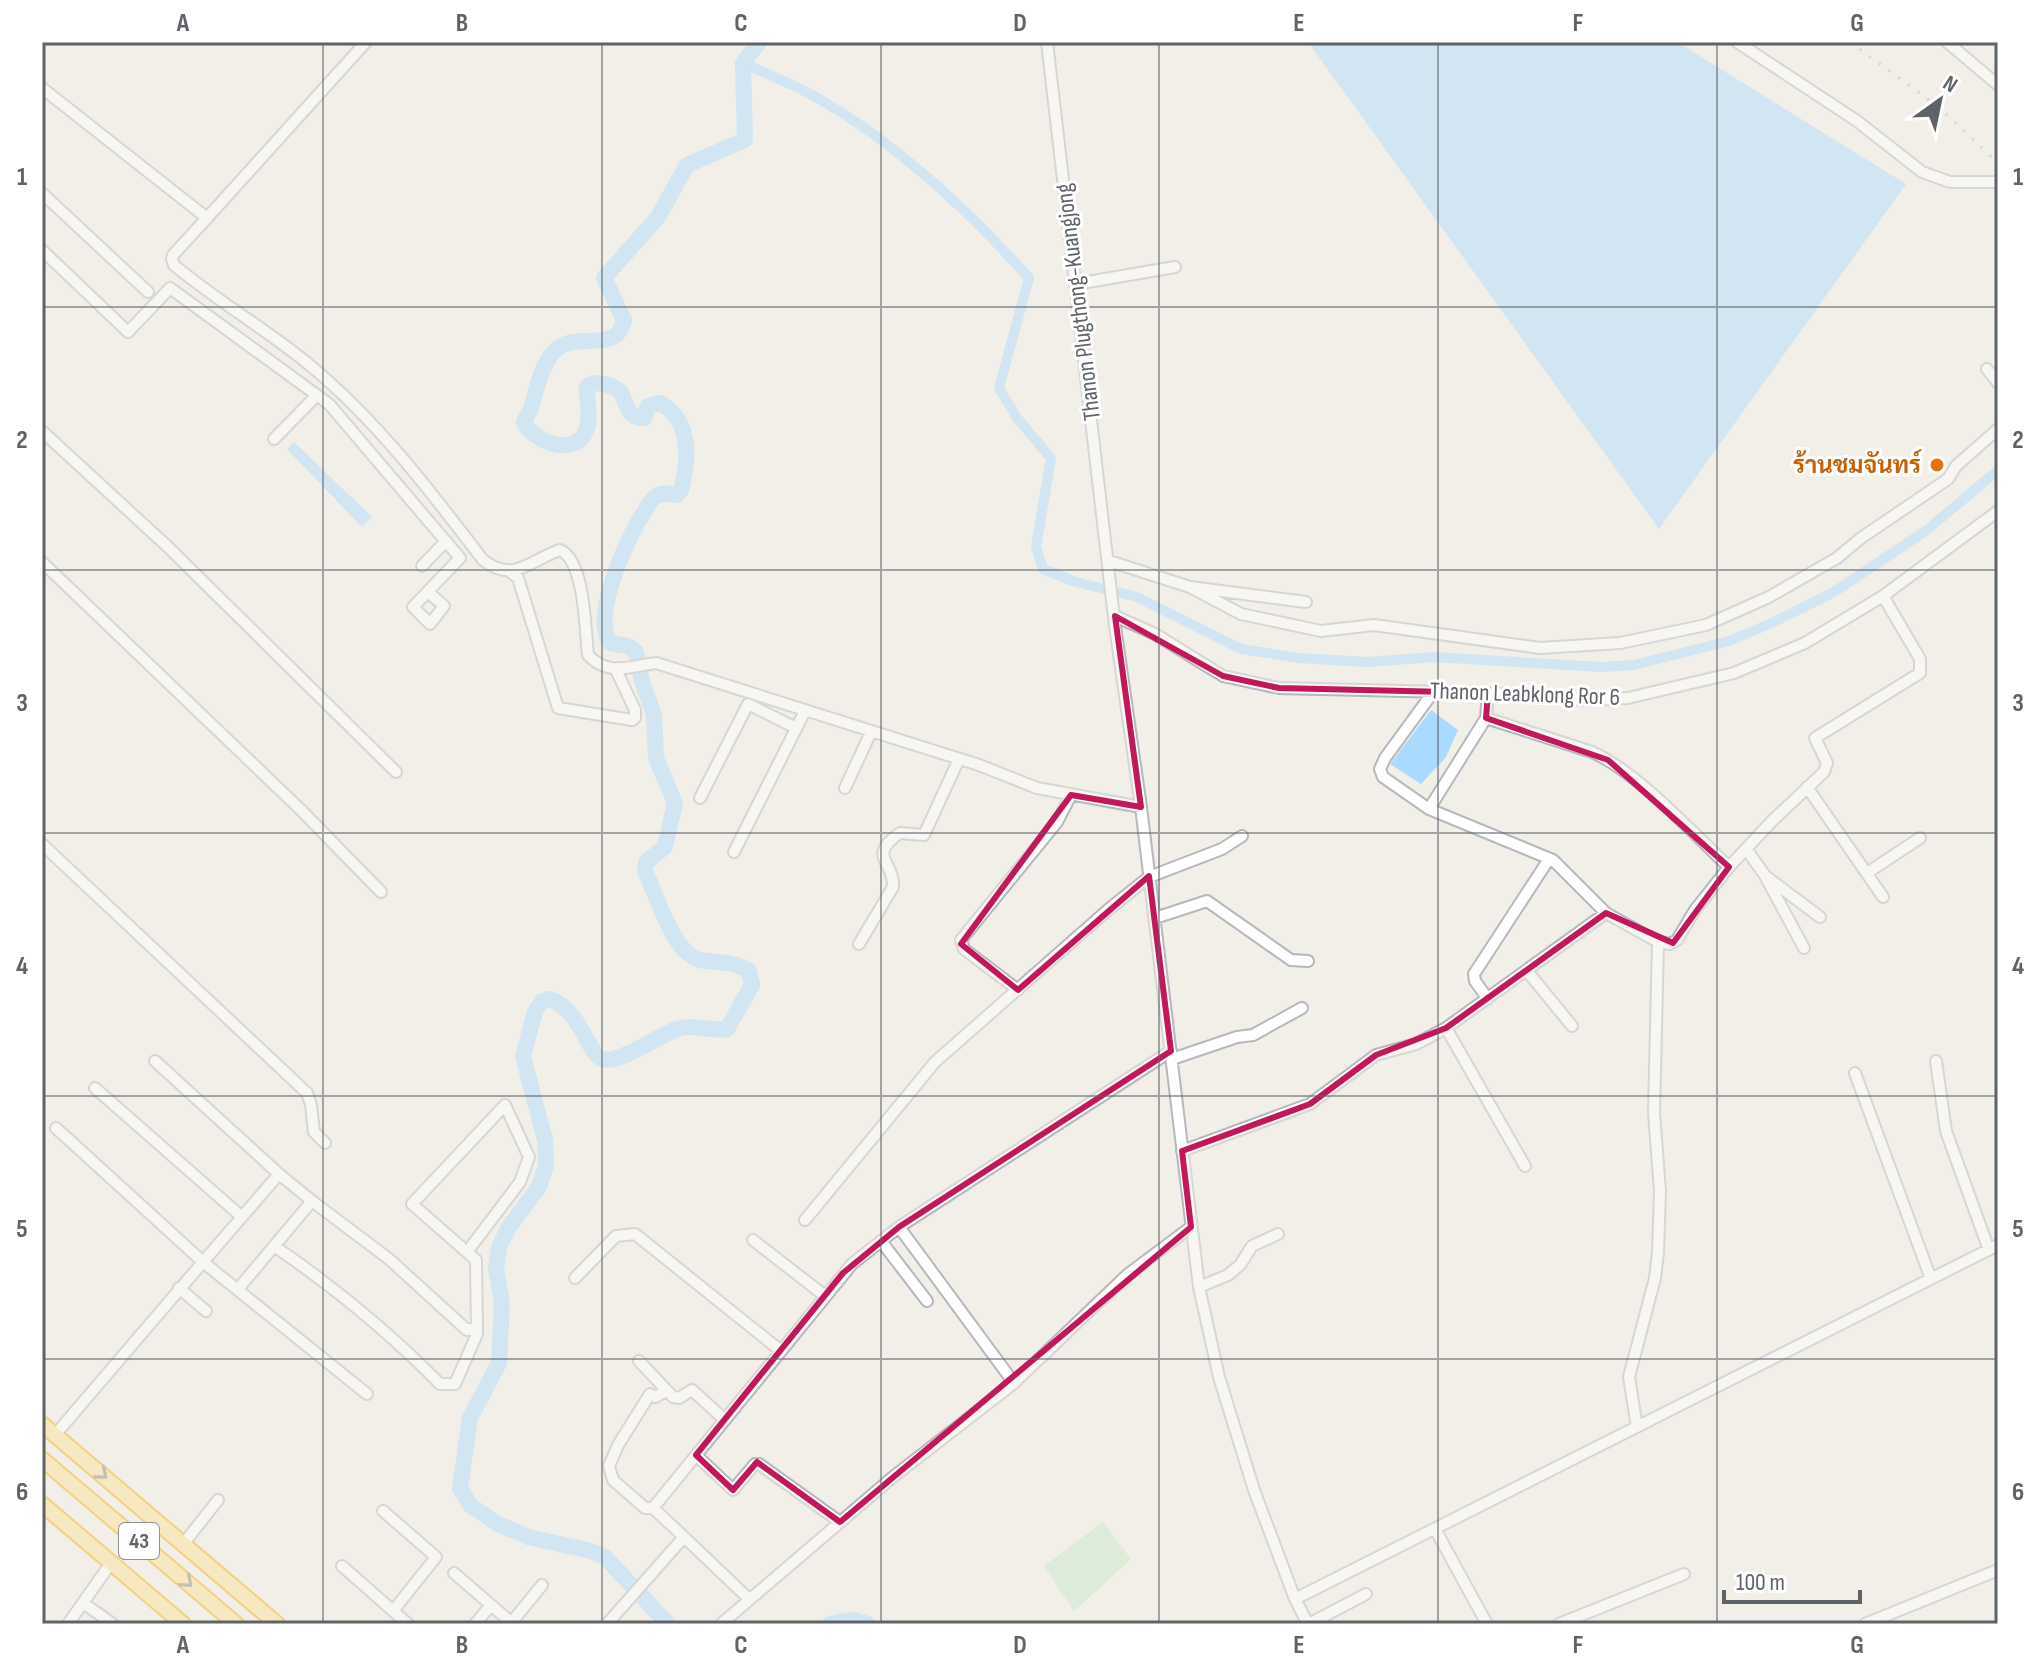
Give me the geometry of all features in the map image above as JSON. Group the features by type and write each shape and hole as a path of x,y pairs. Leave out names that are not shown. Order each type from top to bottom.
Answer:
{"highway":[{"path":"42,1424 277,1624"},
{"name":"43","path":"42,1459 236,1624"},
{"name":"43","path":"42,1504 183,1624"}],"street":[{"path":"366,42 173,255 174,265 315,370 404,461 483,560 518,578 558,708 632,720 635,710 618,670"},
{"name":"Thanon Plugthong-Kuangjong","path":"1047,42 1199,1287 1208,1336 1254,1490 1295,1599 1309,1624"},
{"path":"1737,42 1857,121 1922,172 1956,182 1998,182"},
{"path":"1947,42 1998,85"},
{"path":"42,88 207,218"},
{"path":"42,193 148,292"},
{"path":"42,250 128,332 170,288 329,404 460,558 428,592"},
{"path":"1076,284 1175,267"},
{"path":"1987,369 1998,383"},
{"path":"274,439 317,395"},
{"path":"1109,561 1190,587 1241,614 1321,631 1374,625 1540,648 1620,643 1706,625 1808,577 1948,479 1956,466 1998,429"},
{"path":"42,431 168,547 396,772"},
{"name":"Thanon Leabklong Ror 6","path":"1115,616 1155,634 1223,676 1279,688 1612,699 1734,673 1783,654 1883,596 1998,511"},
{"path":"422,566 446,541"},
{"path":"509,571 522,569 560,550 573,559 578,575 588,655 596,665 618,670 656,663 959,759 1037,788 1141,807"},
{"path":"42,562 300,809 381,892"},
{"path":"1190,587 1306,602"},
{"path":"1434,691 1380,769 1383,777 1429,809 1560,865 1606,913 1658,942 1670,944 1677,940 1695,910 1729,867 1824,772 1827,766 1815,738 1920,673 1920,659 1883,596"},
{"path":"1429,809 1486,718 1488,693"},
{"path":"700,798 748,704 796,728"},
{"path":"734,852 805,711"},
{"path":"1486,718 1608,760 1649,793 1729,867"},
{"path":"845,788 871,732"},
{"path":"859,944 893,887 892,874 883,860 884,852 900,833 924,835 959,759"},
{"path":"1807,787 1883,897"},
{"path":"1018,990 964,949 961,940 1057,822 1071,795"},
{"path":"805,1220 935,1062 1149,877 1222,849 1242,836"},
{"path":"1867,873 1920,838"},
{"path":"42,844 303,1088 311,1101 314,1132 325,1143"},
{"path":"1746,849 1764,874 1804,948"},
{"path":"1488,999 1476,984 1474,974 1549,859"},
{"path":"1764,874 1820,917"},
{"path":"1155,918 1207,901 1291,960 1308,961"},
{"path":"1182,1151 1306,1106 1376,1055 1416,1044 1446,1028 1606,913"},
{"path":"1637,1427 1629,1377 1655,1278 1658,1252 1660,1191 1654,1113 1658,942"},
{"path":"1527,971 1572,1026"},
{"path":"653,1508 852,1264 899,1227 1172,1055 1253,1035 1302,1008"},
{"path":"1446,1028 1525,1166"},
{"path":"155,1061 279,1174 389,1259 467,1330 477,1328"},
{"path":"1295,1599 1994,1248 1946,1131 1936,1061"},
{"path":"1855,1073 1931,1279"},
{"path":"95,1088 242,1217"},
{"path":"274,1246 331,1285 399,1343 440,1384 455,1384 477,1334 476,1260 412,1204 505,1105 529,1157 520,1182 467,1252"},
{"path":"56,1128 203,1262 367,1394"},
{"path":"55,1435 279,1174"},
{"path":"238,1289 312,1201"},
{"path":"899,1227 1014,1383"},
{"path":"721,1624 840,1522 1014,1383 1127,1275 1191,1227"},
{"path":"575,1278 616,1236 635,1234 781,1351"},
{"path":"1199,1287 1228,1275 1240,1265 1252,1246 1278,1234"},
{"path":"753,1240 825,1296"},
{"path":"881,1241 924,1298 939,1280"},
{"path":"179,1288 206,1311"},
{"path":"639,1361 666,1391 677,1398 692,1390 725,1420"},
{"path":"666,1391 655,1397 650,1394 618,1445 609,1466 613,1480 645,1508 653,1508 749,1599"},
{"path":"696,1455 733,1490 755,1464 761,1464 840,1522"},
{"path":"184,1543 218,1500"},
{"path":"383,1511 436,1557 393,1611"},
{"path":"1435,1529 1487,1624"},
{"path":"607,1624 684,1537"},
{"path":"68,1624 111,1563"},
{"path":"342,1566 408,1624"},
{"path":"1865,1624 1998,1570"},
{"path":"454,1573 512,1623 542,1585"},
{"path":"1559,1624 1684,1574"},
{"path":"1309,1624 1366,1594"},
{"path":"83,1603 113,1624"},
{"path":"475,1624 491,1605"}],"highlighted area":[{"path":"1115,616 1223,676 1279,688 1488,693 1486,718 1608,760 1729,867 1673,943 1606,913 1446,1028 1376,1055 1310,1104 1182,1151 1191,1227 840,1522 757,1462 733,1490 696,1455 843,1273 899,1227 1171,1051 1149,876 1018,990 961,944 1071,795 1141,807"}],"green space":[{"path":"1103,1522 1131,1559 1074,1611 1044,1566"}],"water":[{"path":"1308,42 1677,42 1906,184 1659,529"},
{"path":"294,442 372,517 362,527 287,449"},
{"path":"1431,710 1458,730 1446,757 1421,784 1390,764"}],"waterway":[{"path":"668,1624 605,1557 528,1537 498,1524 470,1505 460,1488 470,1418 499,1363 502,1302 496,1269 499,1247 509,1227 539,1187 546,1165 545,1140 523,1056 535,1012 541,1002 549,999 560,1004 576,1021 597,1055 609,1060 677,1029 727,1029 752,985 749,971 744,968 700,960 682,947 667,922 645,871 646,862 665,847 675,803 656,758 654,714 642,682 636,652 628,646 610,643 605,631 613,578 636,525 656,496 665,493 677,495 681,490 686,466 683,430 670,410 660,403 648,406 644,418 638,418 628,409 620,391 599,383 587,387 588,426 581,439 573,444 545,441 524,422 541,373 553,352 567,343 606,339 620,330 624,320 604,278 658,217 687,165 745,140 743,63 759,42"},
{"path":"743,63 816,97 882,140 959,206 1029,278 999,388 1017,418 1051,458 1036,547 1043,569 1076,582 1137,597 1241,649 1299,658 1368,662 1434,657 1601,667 1634,665 1729,641 1834,592 1927,530 1998,470"},
{"path":"830,1624 853,1620 868,1624"}],"railway":[{"path":"1850,42 1941,109 1998,163"}],"place":[{"name":"ร้านชมจันทร์","path":"1937,465"}]}
